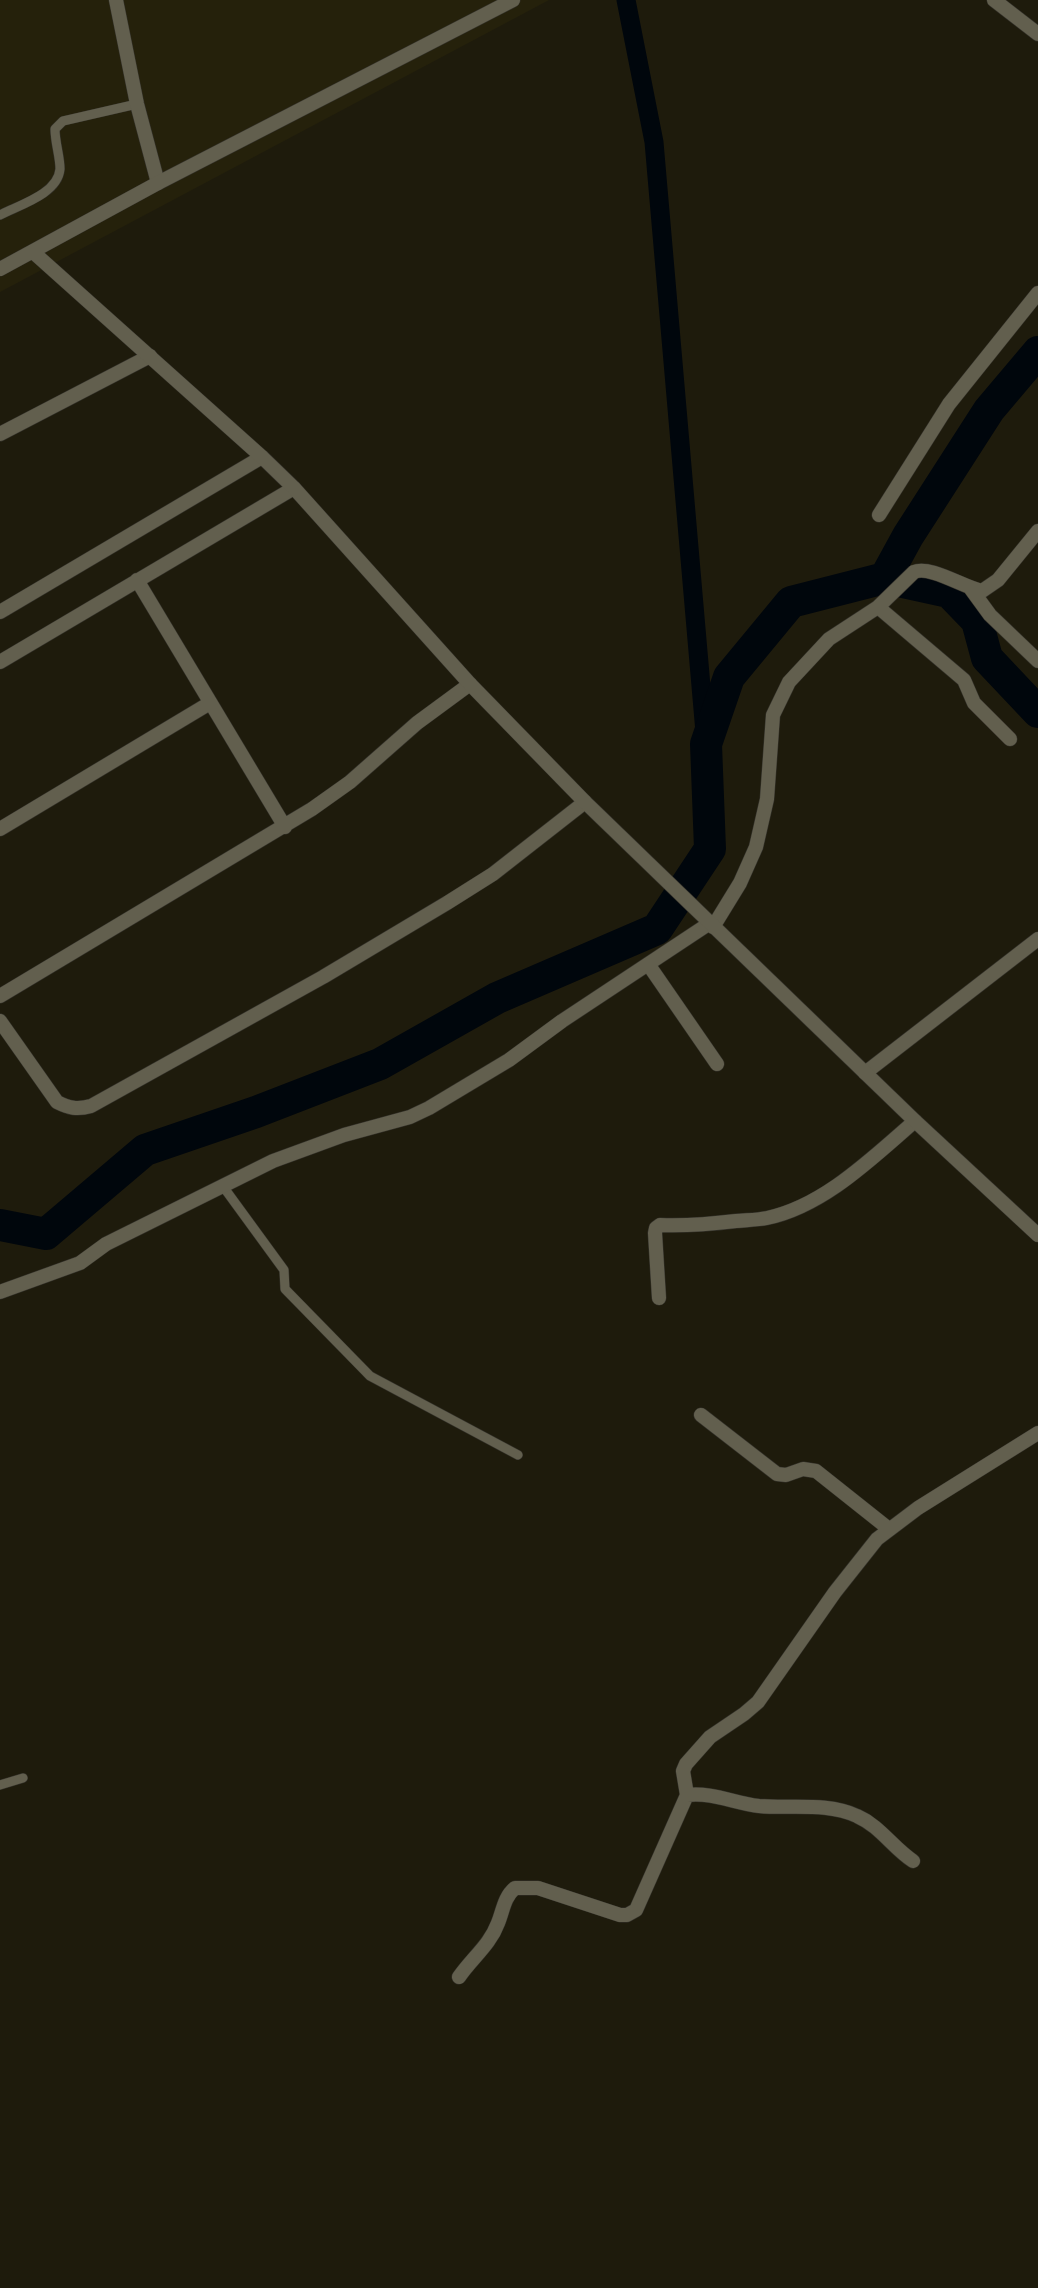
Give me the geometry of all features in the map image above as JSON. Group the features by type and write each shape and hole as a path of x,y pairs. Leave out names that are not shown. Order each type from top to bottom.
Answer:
{"street":[{"path":"116,0 137,104 158,183"},
{"path":"0,269 158,183 513,0"},
{"path":"994,0 1038,34"},
{"path":"33,252 262,457 294,488 470,684 586,802 663,879 915,1122 1038,1235"},
{"path":"880,515 949,404 1038,293"},
{"path":"0,434 150,356"},
{"path":"0,612 262,457"},
{"path":"0,662 294,488"},
{"path":"0,1292 80,1263 106,1244 266,1164 306,1148 410,1116 429,1108 509,1060 709,922 736,890 756,847 767,799 774,715 789,682 800,668 829,639 881,604 906,578 920,569 971,589 982,591 998,580 1038,531"},
{"path":"137,580 285,827"},
{"path":"971,589 990,615 1038,661"},
{"path":"881,604 964,680 974,703 1010,739"},
{"path":"0,996 285,827 350,782 418,723 470,684"},
{"path":"0,829 210,703"},
{"path":"0,1021 57,1102 67,1107 78,1109 91,1106 447,904 493,874 586,802"},
{"path":"865,1073 1038,939"},
{"path":"648,964 717,1064"},
{"path":"659,1298 655,1233 656,1228 660,1225 699,1225 767,1218 798,1206 816,1198 862,1166 915,1122"},
{"path":"701,1415 777,1474 786,1476 803,1469 816,1471 888,1529"},
{"path":"459,1978 490,1940 499,1922 506,1899 515,1888 538,1888 620,1915 632,1913 638,1906 687,1795 683,1771 686,1764 710,1738 758,1702 840,1584 867,1549 888,1529 918,1508 1038,1433"},
{"path":"687,1795 701,1794 758,1806 821,1808 857,1816 884,1834 900,1852 913,1861"}],"lane":[{"path":"0,215 44,193 56,181 60,167 55,130 63,121 137,104"},
{"path":"222,1186 284,1270 285,1289 370,1376 518,1455"},
{"path":"0,1785 23,1778"}],"shaded area":[{"path":"0,0 549,0 0,292"}],"waterway":[{"path":"626,0 654,142 706,744"},
{"path":"885,578 908,536 989,410 1038,352"},
{"path":"0,1225 46,1234 145,1150 256,1112 380,1064 497,998 657,929 710,849 706,744 729,677 791,602 885,578 949,592 977,621 987,658 1038,712"}]}
